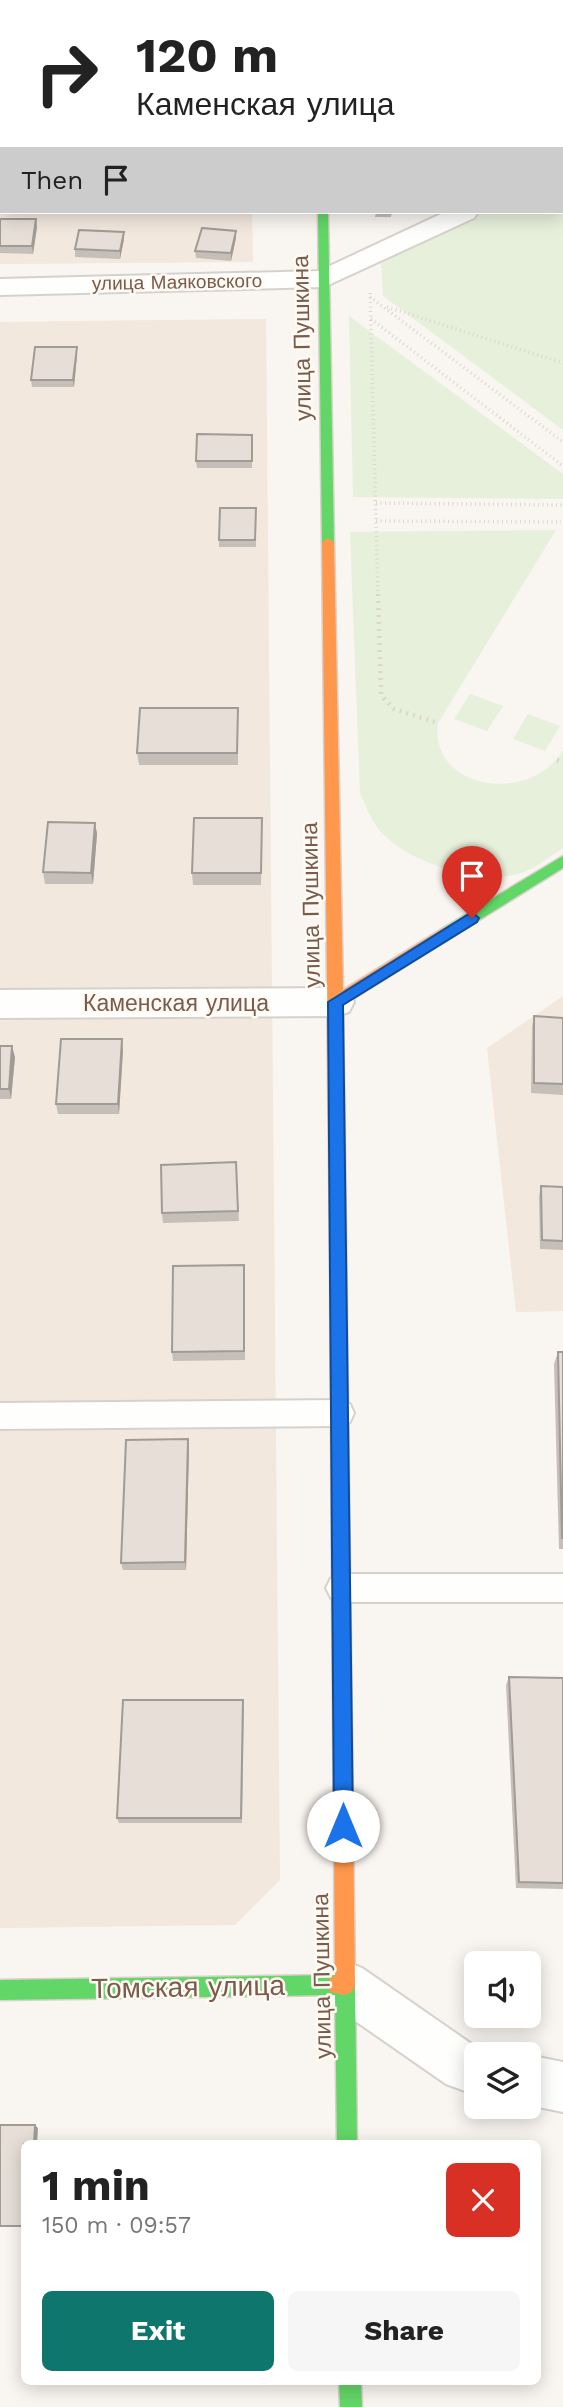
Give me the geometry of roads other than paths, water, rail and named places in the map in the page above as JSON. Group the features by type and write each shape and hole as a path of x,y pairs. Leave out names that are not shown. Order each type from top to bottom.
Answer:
{"main road":[{"name":"улица Пушкина","path":"323,214 336,1002 347,2140"},
{"path":"336,1002 563,861"},
{"name":"Томская улица","path":"0,1990 345,1986"},
{"path":"350,2385 351,2407"}],"street":[{"name":"улица Маяковского","path":"0,287 324,279 461,214"},
{"name":"Каменская улица","path":"0,1004 336,1002"},
{"path":"345,1986 464,2067"},
{"path":"541,2083 563,2087"}],"lane":[{"path":"0,1416 340,1413"},
{"path":"341,1588 563,1588"}]}
